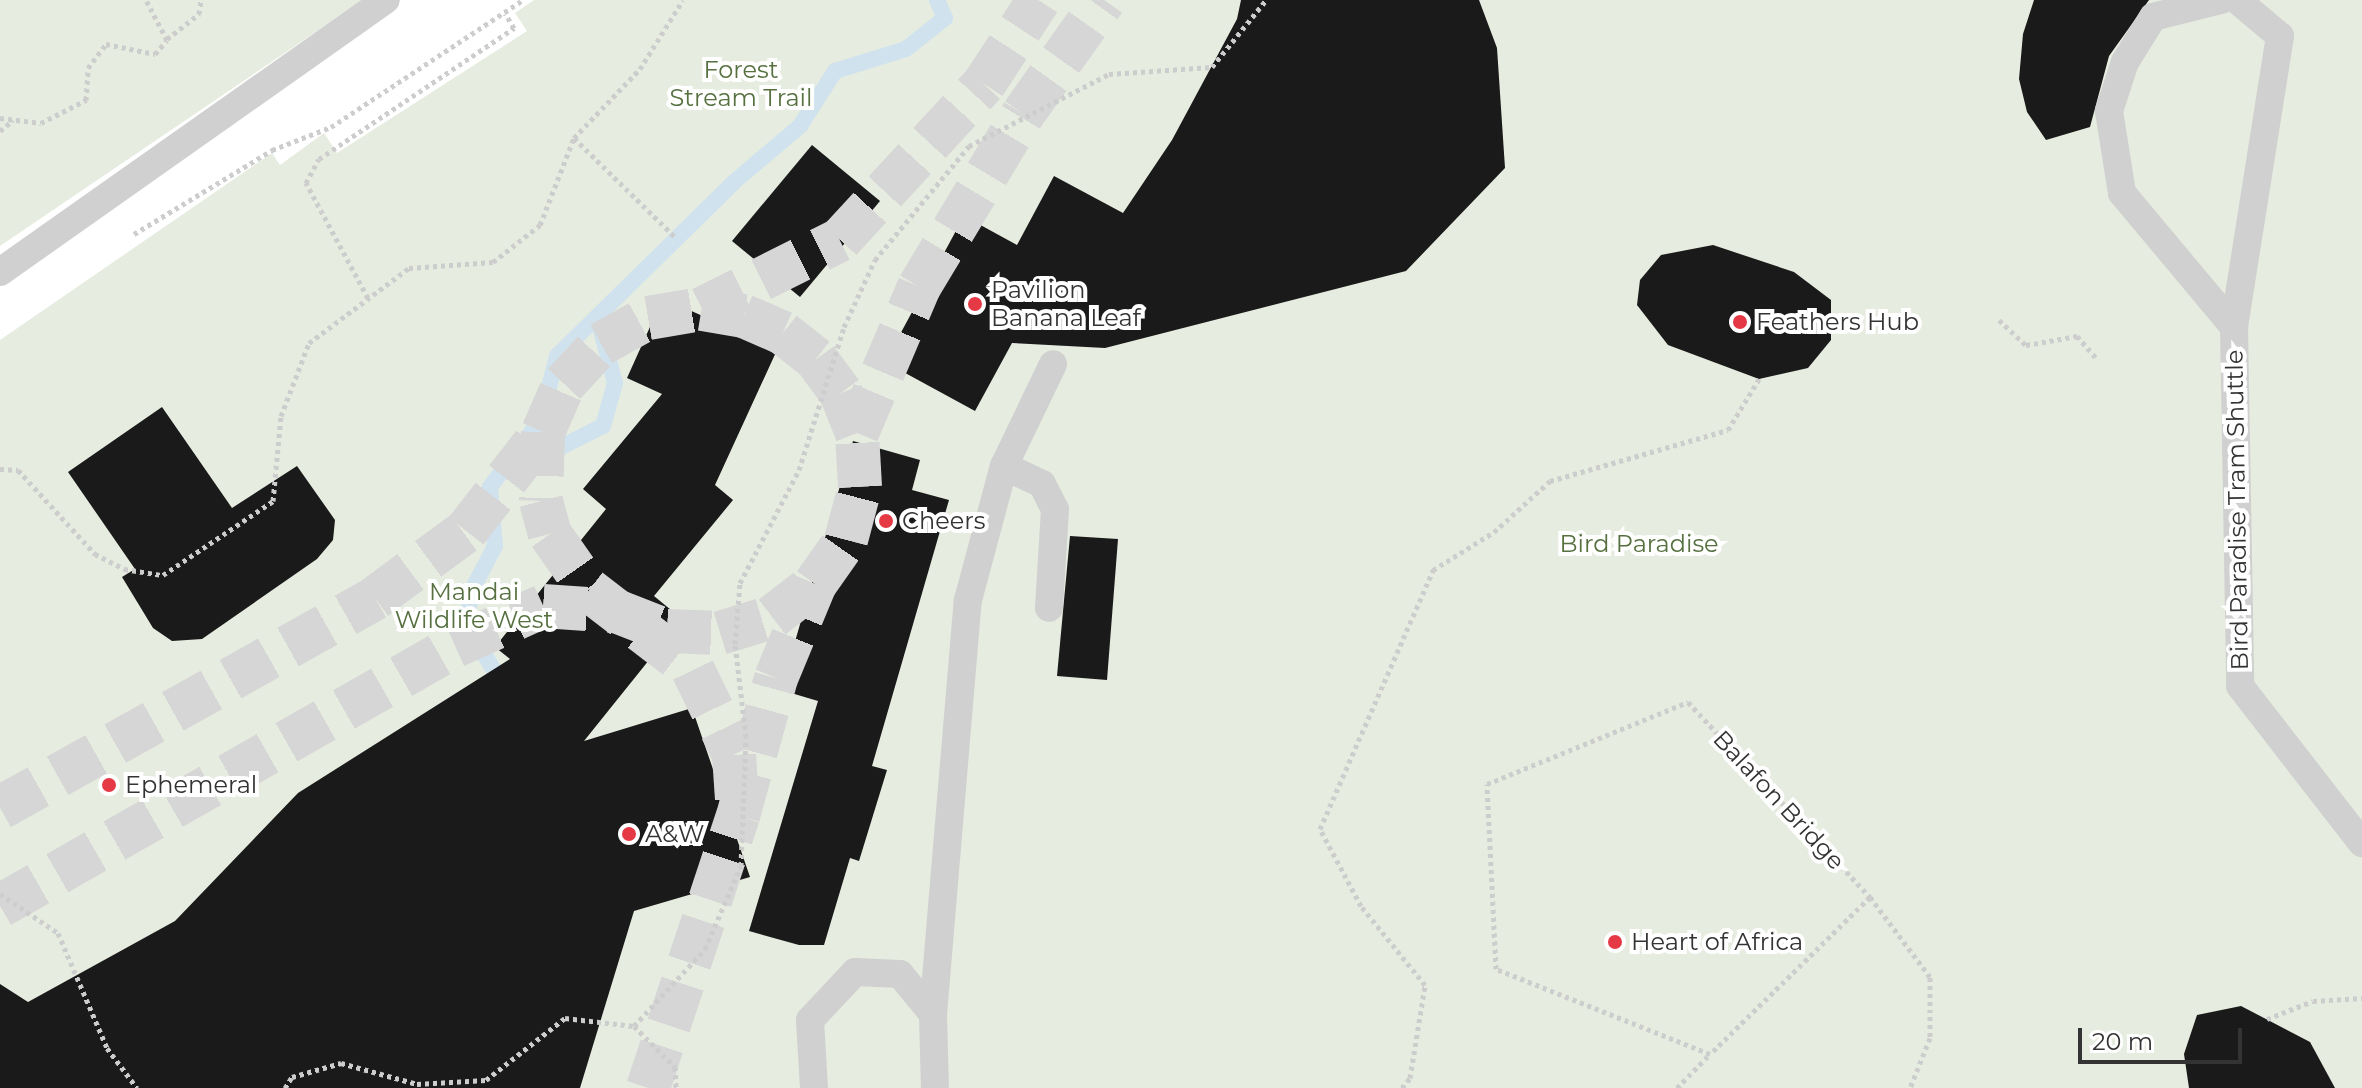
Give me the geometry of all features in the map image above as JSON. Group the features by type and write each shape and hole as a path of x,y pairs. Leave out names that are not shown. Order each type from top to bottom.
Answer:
{"lane":[{"path":"0,272 386,0"},
{"name":"Bird Paradise Tram Shuttle","path":"2221,0 2153,17 2125,62 2109,111 2122,193 2234,327"},
{"name":"Bird Paradise Tram Shuttle","path":"2237,0 2280,36 2234,327 2240,686 2362,843"},
{"path":"935,1088 933,1014 968,600 1004,466 1053,364"},
{"path":"1004,466 1042,484 1055,509 1049,608"},
{"path":"814,1088 810,1020 855,972 900,974 933,1014"}],"path":[{"path":"146,0 167,40"},
{"path":"0,118 41,123 86,100 88,68 106,44 155,54 199,14 201,0"},
{"path":"122,242 272,150 331,127 523,0"},
{"path":"0,469 18,470 95,554 124,569 163,575 273,501 281,416 309,343 409,268 493,262 540,225 574,138 640,69 683,0"},
{"path":"634,1026 705,949 741,866 746,737 735,644 740,583 799,470 844,327 875,260 969,146 1109,74 1212,67 1266,0"},
{"path":"368,298 306,183 319,159 514,28 505,13"},
{"path":"0,131 14,119"},
{"path":"574,138 677,239"},
{"path":"1999,320 2026,345 2077,336 2096,358"},
{"path":"1402,1088 1410,1078 1425,985 1361,906 1320,829 1433,570 1494,532 1550,481 1728,430 1759,379"},
{"name":"Balafon Bridge","path":"1710,1054 1496,969 1487,784 1688,702 1870,897 1930,977 1930,1038 1910,1088"},
{"path":"0,894 58,933 107,1048 137,1088"},
{"path":"1677,1088 1870,897"},
{"path":"2267,1019 2313,1001 2362,998"},
{"path":"285,1088 292,1077 341,1063 417,1084 486,1080 565,1018 634,1026 675,1067 676,1088"}],"green space":[{"path":"0,0 363,0 0,246"},
{"path":"534,0 2362,0 2362,1088 0,1088 0,340 272,153 280,165 324,133 337,153 527,31 515,13"}],"building":[{"path":"1241,0 1479,0 1497,48 1505,168 1406,271 1105,348 1012,343 975,411 885,362 964,216 1017,245 1054,176 1123,213 1172,140 1237,19"},
{"path":"2034,0 2149,0 2109,56 2090,127 2046,140 2027,112 2019,79 2023,34"},
{"path":"812,145 880,201 800,297 732,241"},
{"name":"Feathers Hub","path":"1713,245 1794,272 1831,300 1831,340 1808,368 1759,379 1668,345 1637,305 1640,280 1661,255"},
{"path":"663,298 777,350 715,485 733,500 654,596 682,619 584,741 692,708 750,877 634,911 580,1088 0,1088 0,984 28,1002 175,921 298,793 510,659 495,647 606,509 583,489 662,394 627,378"},
{"path":"162,407 232,508 297,466 335,520 333,540 317,559 202,639 172,641 153,628 122,577 135,569 68,472"},
{"path":"853,441 920,460 912,490 949,500 872,766 887,770 859,861 850,858 824,945 799,945 749,931 818,701 781,690"},
{"path":"1070,536 1118,539 1107,680 1057,676"},
{"path":"2241,1006 2310,1042 2335,1088 2189,1088 2184,1054 2197,1015"}],"waterway":[{"path":"503,685 465,623 473,588 495,546 490,487 541,419 557,356 734,182 800,126 835,71 906,49 945,18 937,0"},
{"path":"514,455 561,447 603,426 615,383 598,319"}],"tunnel":[{"path":"0,808 375,598 466,531 543,432 564,384 601,344 648,318 702,309 840,240 984,84 1039,0"},
{"path":"857,433 919,287 1023,114 1104,0"},
{"path":"0,906 455,646 543,606 616,611 667,631 720,633 772,617 815,584 846,540 860,487 857,433 841,393 816,359 783,333 744,316 702,309"},
{"path":"543,432 541,501 550,534 589,590 693,670 734,755 737,799"},
{"path":"648,1088 738,816 776,678 815,584"}],"place":[{"name":"Pavilion Banana Leaf","path":"975,304"},
{"name":"Feathers Hub","path":"1740,322"},
{"name":"Cheers","path":"886,521"},
{"name":"Ephemeral","path":"109,785"},
{"name":"A&W","path":"629,834"},
{"name":"Heart of Africa","path":"1615,942"}],"park label":[{"name":"Forest Stream Trail","path":"741,84"},
{"name":"Bird Paradise","path":"1639,544"},
{"name":"Mandai Wildlife West","path":"474,606"}]}
